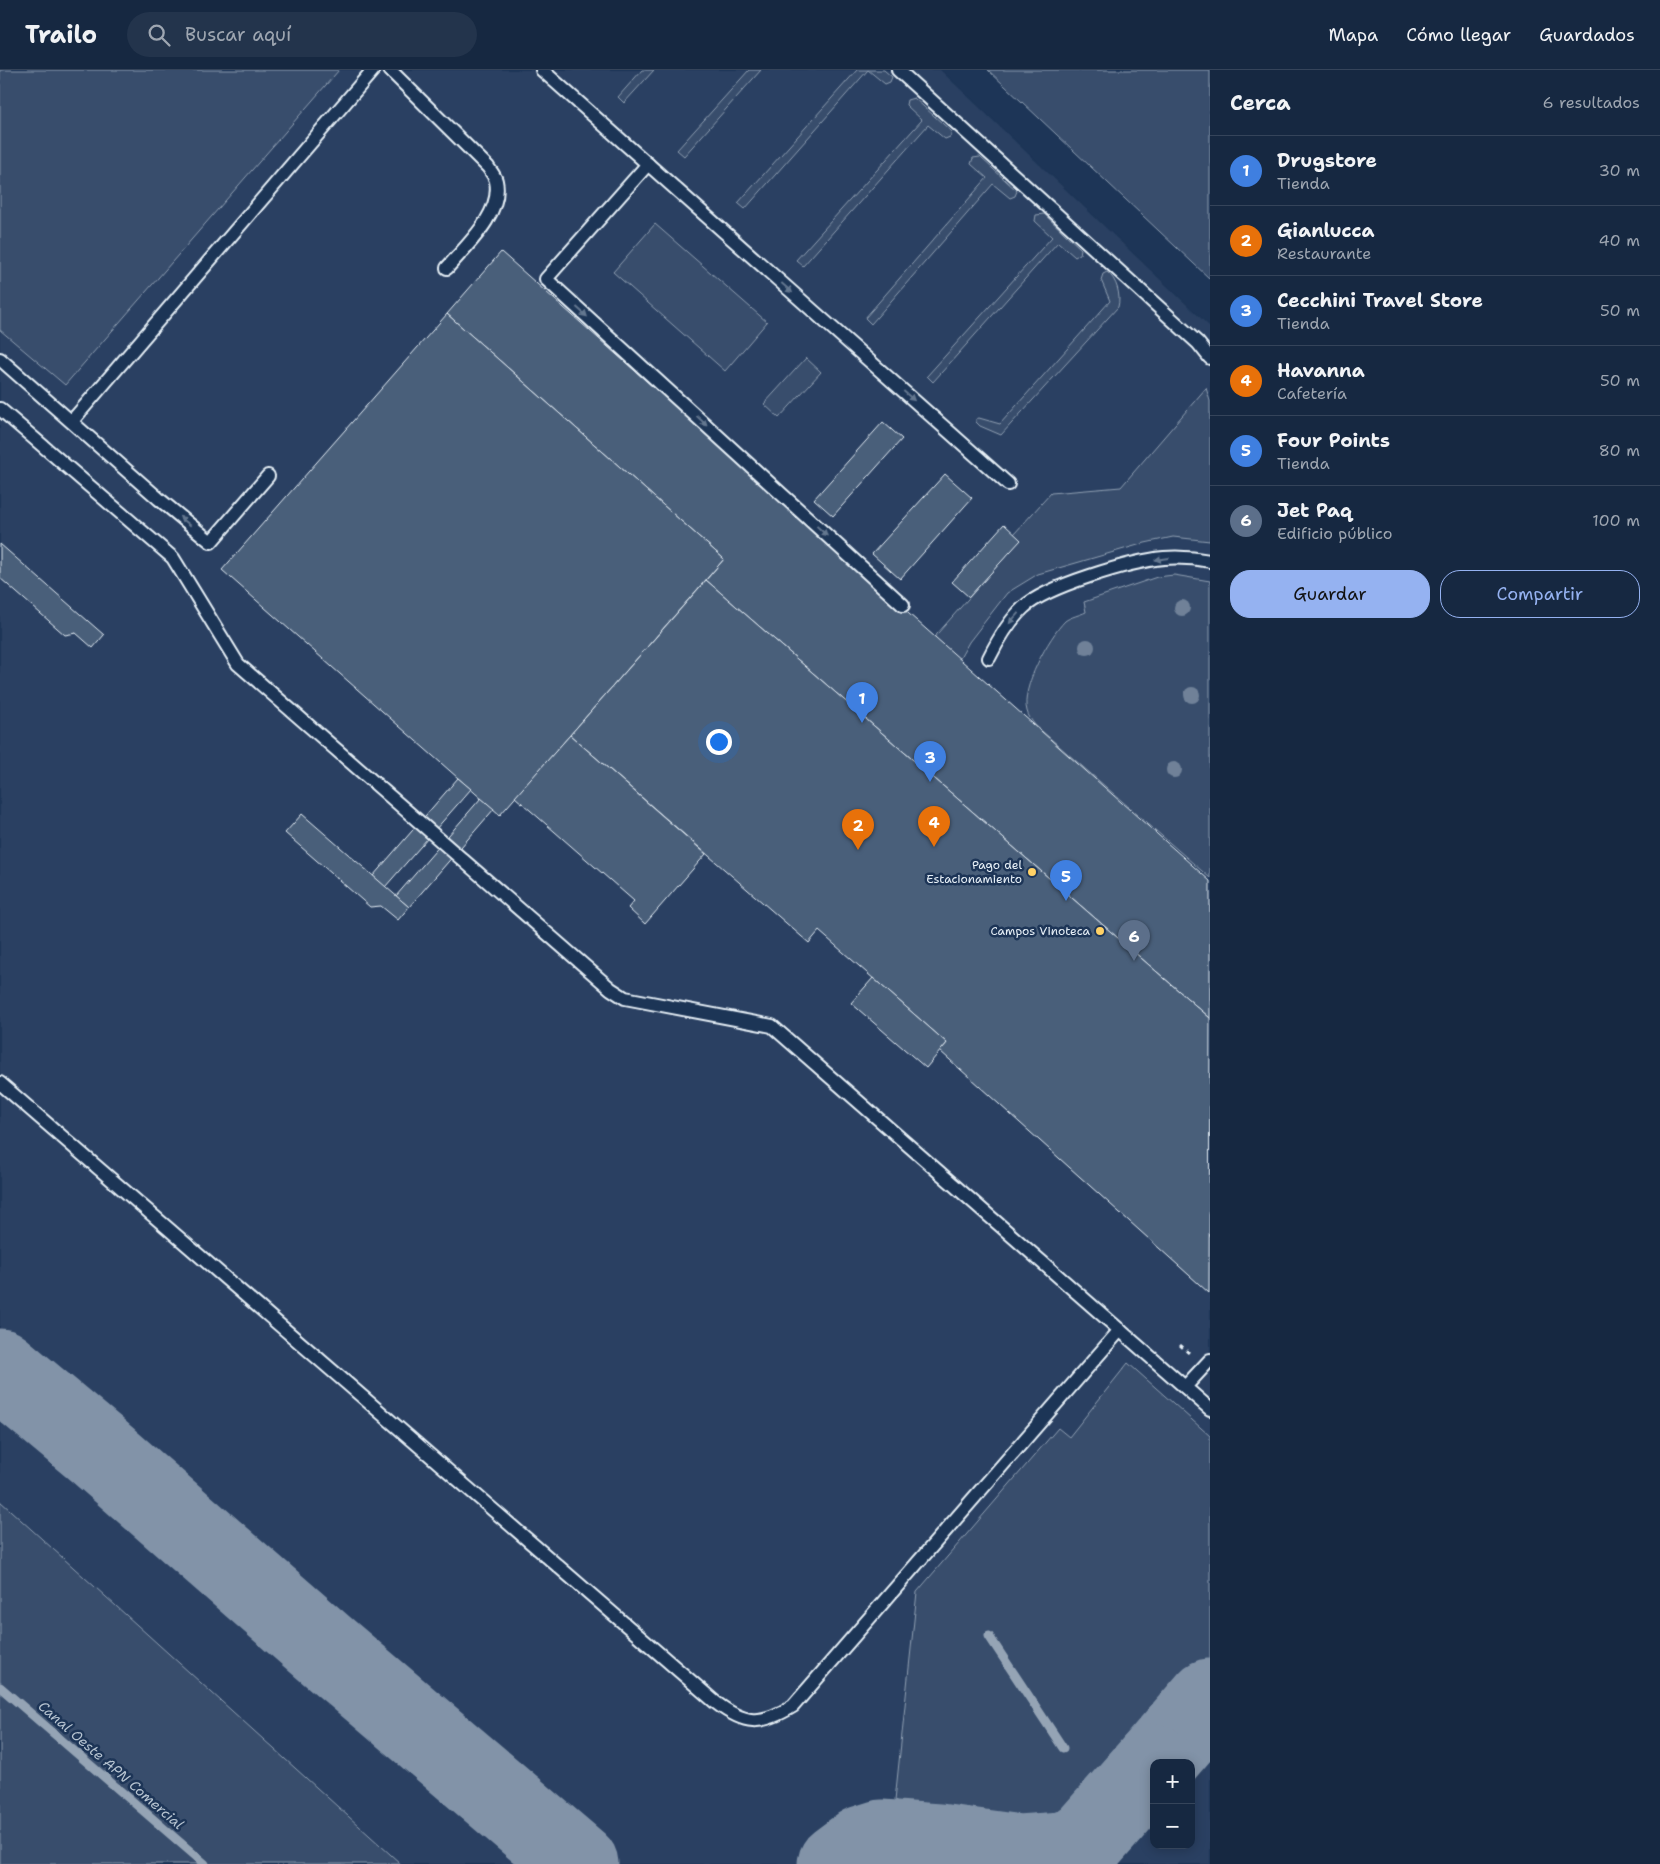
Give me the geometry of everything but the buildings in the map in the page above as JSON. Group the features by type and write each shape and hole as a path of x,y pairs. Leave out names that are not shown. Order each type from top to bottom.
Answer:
{"lane":[{"path":"72,422 373,70"},
{"path":"390,70 488,168 496,180 494,208 486,221 447,268"},
{"path":"542,70 1008,484"},
{"path":"898,70 1198,343 1210,358"},
{"path":"648,164 546,279 903,605"},
{"path":"0,358 159,499 211,542 268,476"},
{"path":"0,408 173,558 238,664 611,989 625,998 772,1026 1210,1409"},
{"path":"989,658 1003,631 1024,607 1043,594 1108,570 1163,558 1210,561"},
{"path":"0,1083 715,1702 732,1715 753,1721 774,1718 793,1706 1120,1330"},
{"path":"1185,1387 1210,1360"}],"shaded area":[{"path":"0,70 940,70 1210,327 1210,1864 0,1864"},
{"path":"0,70 339,70 65,385 0,330"},
{"path":"642,70 654,70 624,103 618,97"},
{"path":"749,70 761,70 684,156 677,150"},
{"path":"857,70 868,70 745,209 738,203"},
{"path":"868,70 884,70 892,77 890,82 885,84"},
{"path":"988,70 1210,70 1210,279"},
{"path":"914,98 952,132 950,137 945,139 928,125 803,266 796,260 922,120 906,105 907,100"},
{"path":"980,157 1017,191 1015,196 1010,198 993,184 871,324 865,318 987,178 971,164 973,158"},
{"path":"1044,214 1081,249 1080,254 1075,257 1058,242 933,382 927,376 1052,237 1035,221 1036,215"},
{"path":"655,224 767,322 725,371 613,272"},
{"path":"1107,272 1117,288 1118,307 1001,435 980,426 976,422 976,419 979,418 1000,424 1110,301 1101,280 1103,274"},
{"path":"806,358 821,372 779,418 764,404"},
{"path":"1206,388 1210,401 1210,541 1173,537 1145,543 1038,574 1007,593 969,642 959,660 930,642 1020,540 1014,534 1051,493 1121,487"},
{"path":"1174,575 1210,581 1210,878 1035,725 1027,711 1028,690 1037,664 1051,639 1065,621 1086,612 1084,602 1157,577"},
{"path":"1128,1363 1210,1436 1210,1669 1115,1778 1083,1810 1052,1823 1011,1828 944,1820 895,1800 917,1592 1058,1428 1069,1437"},
{"path":"0,1501 401,1864 0,1864"}],"waterway":[{"path":"989,1636 1063,1748"},
{"name":"Canal Oeste APN Comercial","path":"0,1687 205,1864"}],"taxiway":[{"path":"0,1369 97,1450 324,1648 578,1864"},
{"path":"1158,1759 1210,1699"},
{"path":"838,1864 862,1846 881,1840 938,1844 1019,1855 1063,1852 1076,1847 1089,1838 1150,1769"}],"place":[{"name":"Drugstore","path":"862,723"},
{"name":"Cecchini Travel Store","path":"930,782"},
{"name":"Havanna","path":"934,847"},
{"name":"Gianlucca","path":"858,850"},
{"name":"Pago del Estacionamiento","path":"1032,872"},
{"name":"Four Points","path":"1066,901"},
{"name":"Campos Vinoteca","path":"1100,931"},
{"name":"Jet Paq","path":"1134,961"}]}
